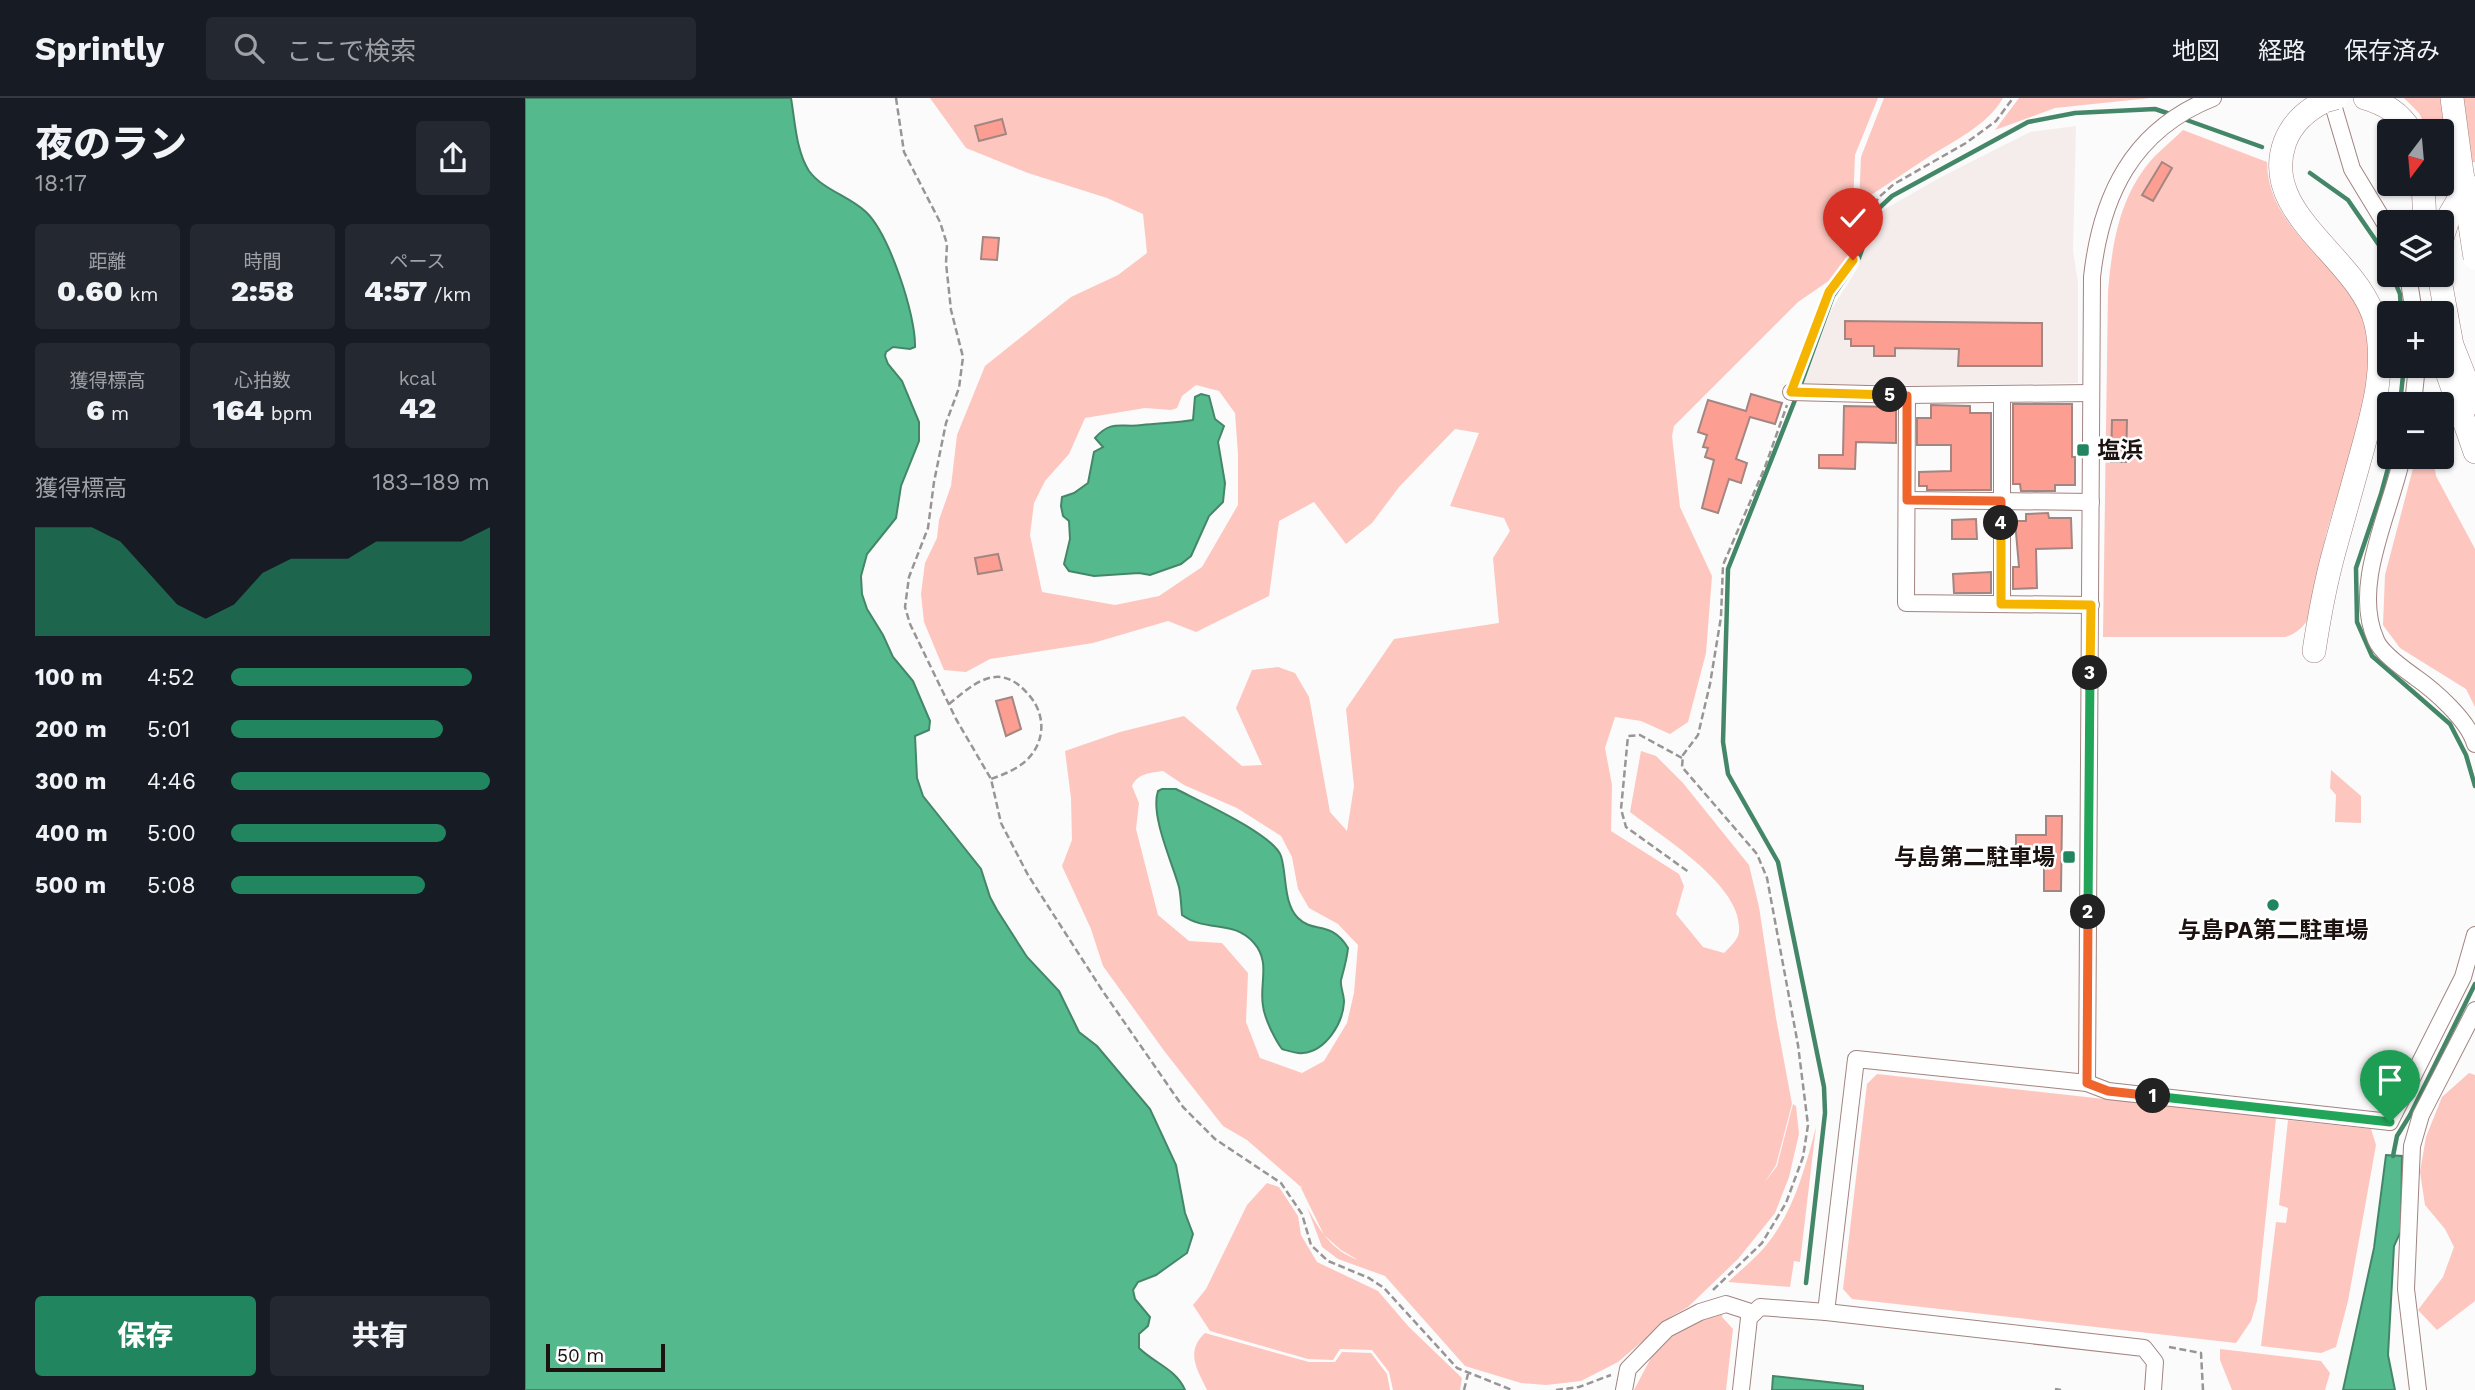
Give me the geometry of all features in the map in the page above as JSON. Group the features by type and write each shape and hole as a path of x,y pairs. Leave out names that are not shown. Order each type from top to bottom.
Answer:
{"highway":[{"path":"2365,98 2389,107 2402,119"},
{"path":"2452,98 2475,258"},
{"path":"2313,651 2333,556 2375,406 2381,364 2376,321 2368,302 2356,283 2293,208 2281,180 2281,158 2287,136 2303,114 2331,99"},
{"path":"2453,210 2475,174"},
{"path":"2442,210 2452,199 2475,184"},
{"path":"2441,287 2452,345 2475,402"},
{"path":"2450,378 2475,452"}],"street":[{"path":"2087,1083 2092,277 2101,222 2123,172 2144,144 2169,122 2189,107 2213,98"},
{"path":"2331,99 2352,169 2377,210"},
{"path":"1795,392 1907,396 2091,393"},
{"path":"2001,395 2001,604"},
{"path":"1907,396 1906,603 2091,605"},
{"path":"2399,469 2370,576 2368,609 2376,642 2402,667 2438,693 2475,744"},
{"path":"1907,500 2091,502"},
{"path":"1825,1312 1856,1059 2087,1083 2113,1091 2390,1122 2463,978 2475,935"},
{"path":"2418,1390 2406,1289 2412,1146 2421,1115 2475,1010"},
{"path":"1624,1390 1627,1369 1667,1329 1700,1312 1725,1304 1754,1313"},
{"path":"1741,1390 1749,1318 1760,1307 2144,1348 2155,1362 2153,1390"}],"path":[{"path":"896,98 904,152 940,222 947,244 946,263 951,310 963,356 959,388 943,435 928,528 909,577 905,607 949,704 991,779 1001,823 1028,875 1102,990 1183,1107 1215,1139 1282,1182 1302,1214 1311,1245 1328,1261 1369,1278 1384,1288 1457,1368 1512,1390"},
{"path":"1706,1297 1762,1242 1786,1203 1803,1157 1808,1125 1798,1045 1767,877 1757,854 1682,767 1682,758 1698,735 1710,684 1721,617 1723,565 1795,392 1829,292 1853,260 1878,198 1894,184 1966,143 1996,121 2013,98"},
{"path":"949,704 978,682 1000,677 1018,683 1035,702 1043,724 1038,746 1018,767 991,779"},
{"path":"1682,758 1640,735 1628,736 1621,809 1626,827 1690,873"},
{"path":"2169,1348 2201,1353 2203,1390"},
{"path":"1556,1390 1579,1387 1627,1369"},
{"path":"1464,1390 1468,1374"},
{"path":"2055,1389 2061,1390"}],"shaded area":[{"path":"525,98 791,98 799,145 809,171 821,183 866,212 883,238 906,296 915,347 893,347 885,356 902,381 919,422 919,441 901,486 896,518 867,554 861,576 862,594 867,609 893,657 913,681 930,721 929,730 915,736 917,778 923,796 981,869 997,910 1027,957 1059,991 1079,1032 1097,1046 1150,1109 1176,1165 1185,1213 1193,1234 1187,1253 1156,1275 1138,1282 1133,1290 1135,1299 1150,1317 1148,1326 1139,1334 1139,1348 1170,1371 1185,1390 525,1390"},
{"path":"930,98 1878,98 1855,155 1853,206 1867,210 1848,256 1830,280 1798,302 1674,426 1672,436 1680,507 1712,576 1706,653 1688,722 1670,734 1641,721 1615,717 1605,748 1612,785 1611,831 1679,874 1684,886 1676,914 1703,947 1724,953 1738,935 1737,915 1729,897 1715,880 1680,849 1630,812 1641,751 1656,756 1683,783 1749,865 1759,907 1792,1104 1776,1165 1765,1182 1777,1166 1793,1104 1796,1106 1799,1134 1789,1177 1775,1213 1738,1259 1688,1307 1672,1316 1618,1362 1581,1381 1546,1385 1521,1383 1465,1366 1385,1276 1338,1259 1322,1247 1307,1207 1323,1234 1301,1188 1303,1185 1301,1187 1247,1140 1223,1126 1103,966 1091,929 1062,866 1072,840 1071,798 1065,751 1120,732 1184,716 1242,766 1262,765 1236,708 1252,670 1278,667 1295,673 1309,697 1330,812 1347,831 1354,786 1346,709 1394,639 1499,623 1493,558 1510,531 1504,518 1450,506 1479,433 1455,429 1399,487 1372,523 1346,544 1314,502 1279,521 1269,596 1196,632 1168,621 1093,643 990,659 966,672 944,670 924,622 921,594 925,563 937,538 939,520 951,486 957,435 985,366 1071,297 1118,275 1147,253 1143,214 1107,198 1028,173 966,148","holes":["1196,385 1219,391 1235,413 1238,454 1238,505 1202,567 1159,596 1115,605 1042,592 1030,535 1034,503 1045,481 1069,454 1085,418 1145,408 1171,410 1177,408 1182,396","1163,771 1184,785 1237,808 1281,836 1292,857 1298,889 1309,908 1338,924 1358,945 1354,993 1347,1023 1324,1061 1302,1073 1260,1058 1246,1022 1248,973 1222,943 1189,941 1158,915 1136,829 1139,803 1132,786 1141,776","1325,1236 1358,1260 1340,1251"]},
{"path":"1884,98 2003,98 1988,117 1969,132 1859,203 1861,157"},
{"path":"2019,98 2150,98 2055,108 1995,130"},
{"path":"2404,98 2475,98 2475,162 2454,164 2454,119 2422,119"},
{"path":"2076,126 2073,251 2078,283 2078,383 1872,386 1870,389 1802,388 1831,310 1857,269 1877,216 1941,177 2030,132"},
{"path":"2183,130 2267,162 2271,187 2279,208 2292,228 2340,281 2354,301 2367,329 2369,367 2362,416 2326,534 2313,607 2304,625 2285,637 2103,637 2108,292 2112,255 2120,220 2133,186 2155,156"},
{"path":"1201,394 1209,396 1215,419 1224,426 1218,442 1225,483 1223,502 1209,516 1191,556 1181,564 1150,575 1139,573 1094,576 1069,571 1064,564 1070,539 1069,521 1063,516 1062,497 1074,493 1088,483 1094,452 1103,447 1095,438 1112,426 1193,420 1195,397"},
{"path":"2413,469 2435,469 2436,476 2475,549 2475,707 2466,689 2400,648 2383,625 2385,575"},
{"path":"2331,770 2361,796 2361,823 2335,822 2336,795 2330,788"},
{"path":"1176,789 1250,828 1275,847 1281,856 1293,912 1310,926 1329,930 1342,939 1348,948 1341,980 1343,1010 1332,1035 1319,1047 1298,1053 1282,1049 1279,1045 1264,1011 1262,958 1254,943 1237,931 1201,924 1182,915 1179,887 1157,813 1158,791"},
{"path":"2469,1073 2475,1075 2475,1301 2437,1330 2418,1310 2443,1277 2454,1247 2445,1229 2425,1205 2420,1172 2426,1137 2442,1097"},
{"path":"1877,1074 2276,1118 2257,1301 2251,1321 2236,1343 1852,1299 1843,1289 1867,1084"},
{"path":"2288,1120 2371,1129 2376,1145 2348,1301 2336,1347 2321,1353 2261,1346 2276,1222 2286,1223 2288,1208 2279,1205"},
{"path":"1816,1127 1800,1262 1794,1261 1790,1287 1728,1282 1764,1248 1783,1221 1802,1175"},
{"path":"2386,1155 2402,1156 2401,1231 2394,1246 2388,1355 2395,1390 2343,1390 2374,1248"},
{"path":"1267,1183 1279,1187 1298,1216 1301,1235 1317,1262 1378,1291 1409,1327 1462,1378 1460,1390 1393,1390 1389,1372 1372,1350 1340,1349 1333,1360 1308,1359 1210,1331 1193,1305 1206,1289 1247,1205"},
{"path":"1723,1312 1722,1317 1733,1329 1726,1390 1634,1390 1652,1356 1672,1333 1695,1324 1709,1313"},
{"path":"1205,1333 1309,1362 1335,1362 1342,1352 1371,1353 1387,1374 1390,1390 1207,1390 1194,1354 1195,1347"},
{"path":"2220,1349 2321,1361 2330,1373 2325,1390 2232,1390 2220,1360"},
{"path":"1773,1376 1863,1386 1863,1390 1772,1390"}],"building":[{"path":"1002,119 1006,134 979,141 975,126"},
{"path":"2162,162 2172,168 2153,201 2142,195"},
{"path":"983,237 999,238 997,260 981,259"},
{"path":"1845,321 2042,323 2042,366 1958,366 1959,349 1895,348 1895,356 1874,356 1874,346 1851,346 1851,339 1845,339"},
{"path":"1751,394 1782,403 1775,424 1750,417 1736,459 1747,463 1741,483 1729,479 1718,513 1702,508 1714,460 1705,457 1708,448 1703,447 1707,435 1698,432 1708,400 1746,411"},
{"path":"2013,404 2072,404 2075,485 2055,485 2055,491 2021,491 2020,484 2013,484"},
{"path":"1931,405 1970,406 1970,413 1991,413 1991,490 1927,490 1927,486 1919,486 1919,472 1951,471 1951,445 1917,445 1917,418 1931,418"},
{"path":"1844,406 1896,407 1896,443 1856,442 1855,469 1819,468 1819,455 1843,455"},
{"path":"2112,420 2127,420 2126,462 2111,462"},
{"path":"2048,513 2049,518 2071,518 2072,548 2036,549 2037,588 2013,589 2013,567 2019,567 2015,521 2026,521 2026,514"},
{"path":"1976,519 1977,539 1952,539 1952,520"},
{"path":"998,554 1002,570 978,574 975,558"},
{"path":"1991,572 1991,593 1954,593 1953,574"},
{"path":"1012,697 1021,729 1006,736 996,701"},
{"path":"2046,816 2062,816 2061,891 2044,891 2044,850 2016,849 2016,835 2046,835"}],"waterway":[{"path":"1800,387 1833,296 1859,258 1876,211 1892,196 2028,122 2075,113 2155,109 2173,115"},
{"path":"2181,118 2262,147"},
{"path":"2310,173 2348,200 2377,242"},
{"path":"2397,287 2400,301"},
{"path":"2401,392 2403,378"},
{"path":"1797,395 1728,569 1723,742 1728,774 1778,862 1824,1087 1825,1113 1806,1283"},
{"path":"2388,469 2356,568 2357,622 2372,656 2450,724 2466,755 2475,786"},
{"path":"2393,1156 2397,1136 2475,984"}],"place":[{"name":"塩浜","path":"2083,450"},
{"name":"与島第二駐車場","path":"2069,857"},
{"name":"与島PA第二駐車場","path":"2273,905"}],"route":[{"path":"1853,260 1829,292 1791,392 1907,396 1907,500 2001,501 2001,604 2091,605 2087,1083 2108,1091 2390,1122"}]}
